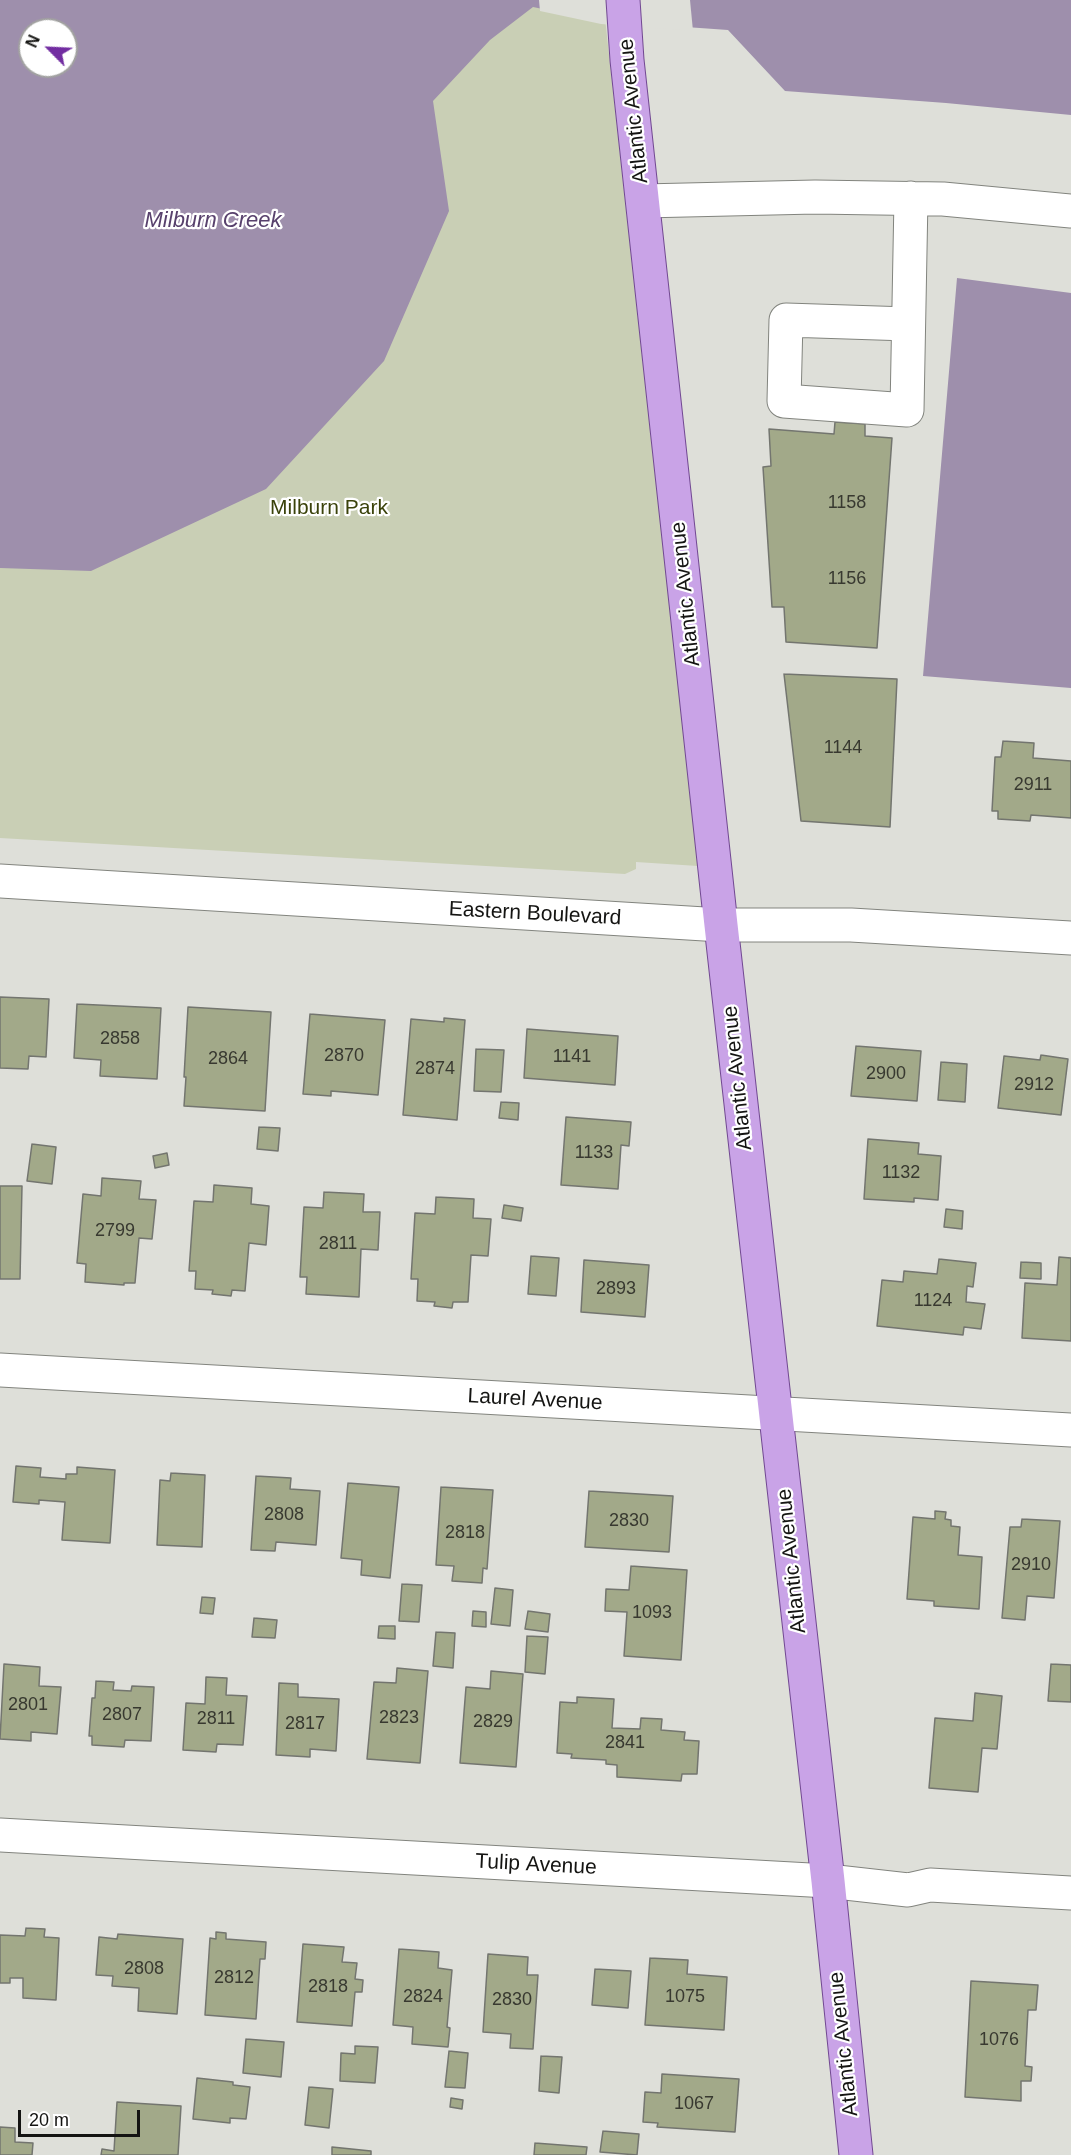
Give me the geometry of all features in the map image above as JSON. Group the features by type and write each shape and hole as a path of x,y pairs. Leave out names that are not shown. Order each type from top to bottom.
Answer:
{"main road":[{"name":"Atlantic Avenue","path":"623,0 627,60 720,925 828,1881 856,2155"}],"street":[{"path":"643,201 815,197 911,198 1071,212"},
{"path":"908,324 911,198"},
{"name":"Eastern Boulevard","path":"0,881 720,925 851,926 1071,938"},
{"name":"Laurel Avenue","path":"0,1370 1071,1430"},
{"name":"Tulip Avenue","path":"0,1835 828,1881 908,1890 930,1886 1071,1893"}],"green space":[{"name":"Milburn Park","path":"0,0 603,0 698,866 636,862 636,869 625,874 0,838"}],"water":[{"name":"Milburn Creek","path":"0,0 1071,0 1071,115 785,91 728,30 601,21 533,7 490,40 433,101 449,211 384,361 266,489 91,571 0,568"},
{"path":"957,278 1071,293 1071,688 923,676"}],"pier":[{"path":"539,0 690,0 693,31 601,24 540,11"}],"building":[{"path":"835,422 865,424 865,436 892,438 877,648 786,642 784,607 772,607 763,467 771,466 769,429 834,434"},
{"path":"784,674 897,679 890,827 801,821"},
{"path":"1003,741 1034,743 1033,758 1071,761 1071,818 1031,815 1030,821 998,819 998,811 992,811 995,757 1001,757"},
{"path":"0,997 49,999 46,1057 29,1056 28,1069 0,1068"},
{"path":"77,1004 161,1008 157,1079 100,1076 101,1060 74,1058"},
{"path":"188,1007 271,1012 265,1111 184,1106"},
{"path":"310,1014 385,1020 378,1095 331,1091 331,1096 303,1094"},
{"path":"444,1018 465,1020 457,1120 403,1115 411,1019 444,1022"},
{"path":"527,1029 618,1036 615,1085 524,1078"},
{"path":"856,1046 921,1051 917,1101 851,1096"},
{"path":"476,1049 504,1050 501,1092 474,1091"},
{"path":"1041,1055 1068,1059 1061,1115 998,1108 1004,1056 1040,1060"},
{"path":"941,1062 967,1064 965,1102 938,1100"},
{"path":"501,1102 519,1103 518,1120 499,1118"},
{"path":"566,1117 631,1122 629,1146 621,1145 618,1189 561,1185"},
{"path":"259,1127 280,1128 278,1151 257,1149"},
{"path":"868,1139 919,1143 918,1154 941,1156 938,1200 914,1198 914,1202 864,1199"},
{"path":"32,1144 56,1147 52,1184 27,1181"},
{"path":"167,1153 169,1165 155,1168 153,1156"},
{"path":"102,1178 141,1181 139,1199 156,1200 152,1239 139,1238 135,1283 124,1283 124,1285 85,1282 86,1264 77,1263 83,1194 101,1196"},
{"path":"214,1185 252,1188 251,1204 269,1206 266,1245 249,1243 245,1291 232,1290 231,1296 212,1294 213,1290 195,1289 196,1271 189,1271 194,1201 213,1202"},
{"path":"0,1186 22,1186 20,1279 0,1279"},
{"path":"324,1192 364,1194 363,1212 380,1212 378,1250 361,1249 359,1297 306,1294 307,1277 300,1277 304,1207 323,1208"},
{"path":"436,1197 474,1199 473,1218 491,1219 488,1256 471,1255 468,1302 453,1302 452,1308 434,1306 435,1302 417,1301 418,1279 411,1279 415,1213 435,1214"},
{"path":"504,1205 523,1208 521,1221 502,1218"},
{"path":"946,1209 963,1211 962,1229 944,1227"},
{"path":"531,1256 559,1258 556,1296 528,1294"},
{"path":"1059,1257 1071,1258 1071,1341 1022,1338 1025,1283 1057,1285"},
{"path":"939,1259 976,1263 973,1287 967,1286 966,1302 985,1304 981,1329 964,1327 963,1335 877,1326 882,1280 903,1282 904,1271 937,1274"},
{"path":"584,1260 649,1265 645,1317 581,1312"},
{"path":"1021,1262 1041,1263 1041,1279 1020,1278"},
{"path":"16,1466 41,1468 40,1477 66,1479 66,1474 77,1474 77,1467 115,1470 110,1543 62,1540 65,1502 39,1500 39,1504 13,1502"},
{"path":"171,1473 205,1475 202,1547 157,1545 160,1480 170,1481"},
{"path":"256,1476 291,1478 290,1489 320,1491 316,1545 276,1542 275,1551 251,1550"},
{"path":"348,1483 399,1487 390,1578 361,1575 362,1560 341,1558"},
{"path":"441,1487 493,1490 487,1569 483,1568 482,1583 452,1581 454,1566 436,1565"},
{"path":"589,1491 673,1496 669,1552 585,1547"},
{"path":"935,1511 946,1512 945,1519 951,1520 951,1526 960,1527 958,1555 982,1557 979,1609 934,1606 934,1601 907,1599 913,1517 935,1519"},
{"path":"1022,1519 1060,1521 1054,1598 1027,1596 1025,1620 1002,1618 1010,1527 1021,1527"},
{"path":"631,1566 687,1570 681,1660 624,1656 627,1612 605,1611 606,1589 629,1590"},
{"path":"402,1584 422,1585 419,1622 399,1621"},
{"path":"495,1588 513,1590 510,1626 491,1624"},
{"path":"202,1597 215,1598 213,1614 200,1613"},
{"path":"473,1611 486,1612 486,1627 472,1626"},
{"path":"528,1611 550,1614 548,1632 525,1629"},
{"path":"254,1618 277,1620 275,1638 252,1637"},
{"path":"379,1626 395,1626 395,1639 378,1638"},
{"path":"436,1632 455,1633 453,1668 433,1666"},
{"path":"527,1636 548,1637 545,1674 525,1672"},
{"path":"4,1664 40,1667 39,1686 61,1687 57,1734 31,1732 31,1741 0,1739"},
{"path":"1051,1664 1071,1665 1071,1702 1048,1701"},
{"path":"397,1668 428,1671 420,1763 367,1759 374,1682 396,1683"},
{"path":"491,1671 523,1674 516,1767 460,1763 466,1687 490,1689"},
{"path":"206,1677 227,1678 226,1695 247,1696 243,1745 217,1744 216,1752 183,1750 186,1703 205,1704"},
{"path":"96,1681 114,1682 113,1690 131,1691 132,1686 154,1687 151,1741 125,1740 124,1747 92,1745 92,1736 89,1736 92,1698 95,1698"},
{"path":"279,1683 298,1684 298,1697 339,1699 336,1751 310,1749 310,1757 276,1755"},
{"path":"975,1693 1002,1696 997,1749 982,1748 978,1792 929,1788 935,1718 973,1721"},
{"path":"577,1697 614,1699 612,1728 640,1729 641,1718 662,1719 661,1730 685,1732 684,1740 699,1741 697,1774 682,1774 681,1781 617,1777 617,1765 606,1764 606,1760 571,1758 572,1754 557,1753 560,1702 577,1703"},
{"path":"26,1928 45,1929 44,1937 59,1938 56,2000 23,1998 23,1978 10,1978 10,1983 0,1983 0,1935 25,1936"},
{"path":"216,1932 226,1933 226,1939 266,1942 265,1959 260,1959 256,2019 205,2015 210,1938 216,1939"},
{"path":"118,1934 183,1939 177,2014 138,2011 139,1988 112,1986 113,1976 96,1975 99,1937 117,1939"},
{"path":"303,1944 344,1947 342,1962 357,1963 355,1979 363,1980 362,1992 355,1992 352,2026 297,2022"},
{"path":"399,1949 439,1952 438,1968 452,1970 447,2027 450,2028 448,2047 412,2044 413,2027 393,2025"},
{"path":"488,1954 528,1957 527,1975 538,1975 533,2049 510,2048 511,2034 483,2032"},
{"path":"650,1958 688,1960 687,1974 727,1977 724,2030 645,2025"},
{"path":"595,1969 631,1971 628,2008 592,2005"},
{"path":"971,1981 1038,1985 1036,2010 1028,2010 1025,2066 1032,2067 1031,2081 1021,2081 1021,2101 965,2097"},
{"path":"246,2039 284,2042 281,2077 243,2073"},
{"path":"355,2046 378,2047 375,2083 340,2081 341,2053 355,2054"},
{"path":"449,2051 468,2053 465,2088 445,2087"},
{"path":"541,2056 562,2057 559,2093 539,2091"},
{"path":"662,2074 739,2079 735,2132 657,2127 658,2123 643,2122 645,2092 661,2093"},
{"path":"197,2078 233,2082 233,2085 250,2087 246,2119 230,2118 230,2123 193,2119"},
{"path":"309,2087 333,2089 329,2128 305,2125"},
{"path":"451,2098 463,2100 462,2109 450,2107"},
{"path":"117,2102 181,2106 178,2155 101,2155 102,2149 114,2151"},
{"path":"0,2127 15,2128 15,2142 33,2143 32,2155 0,2155"},
{"path":"603,2131 639,2134 637,2155 600,2152"},
{"path":"535,2143 587,2147 586,2155 534,2155"},
{"path":"332,2147 371,2151 371,2155 332,2155"}]}
